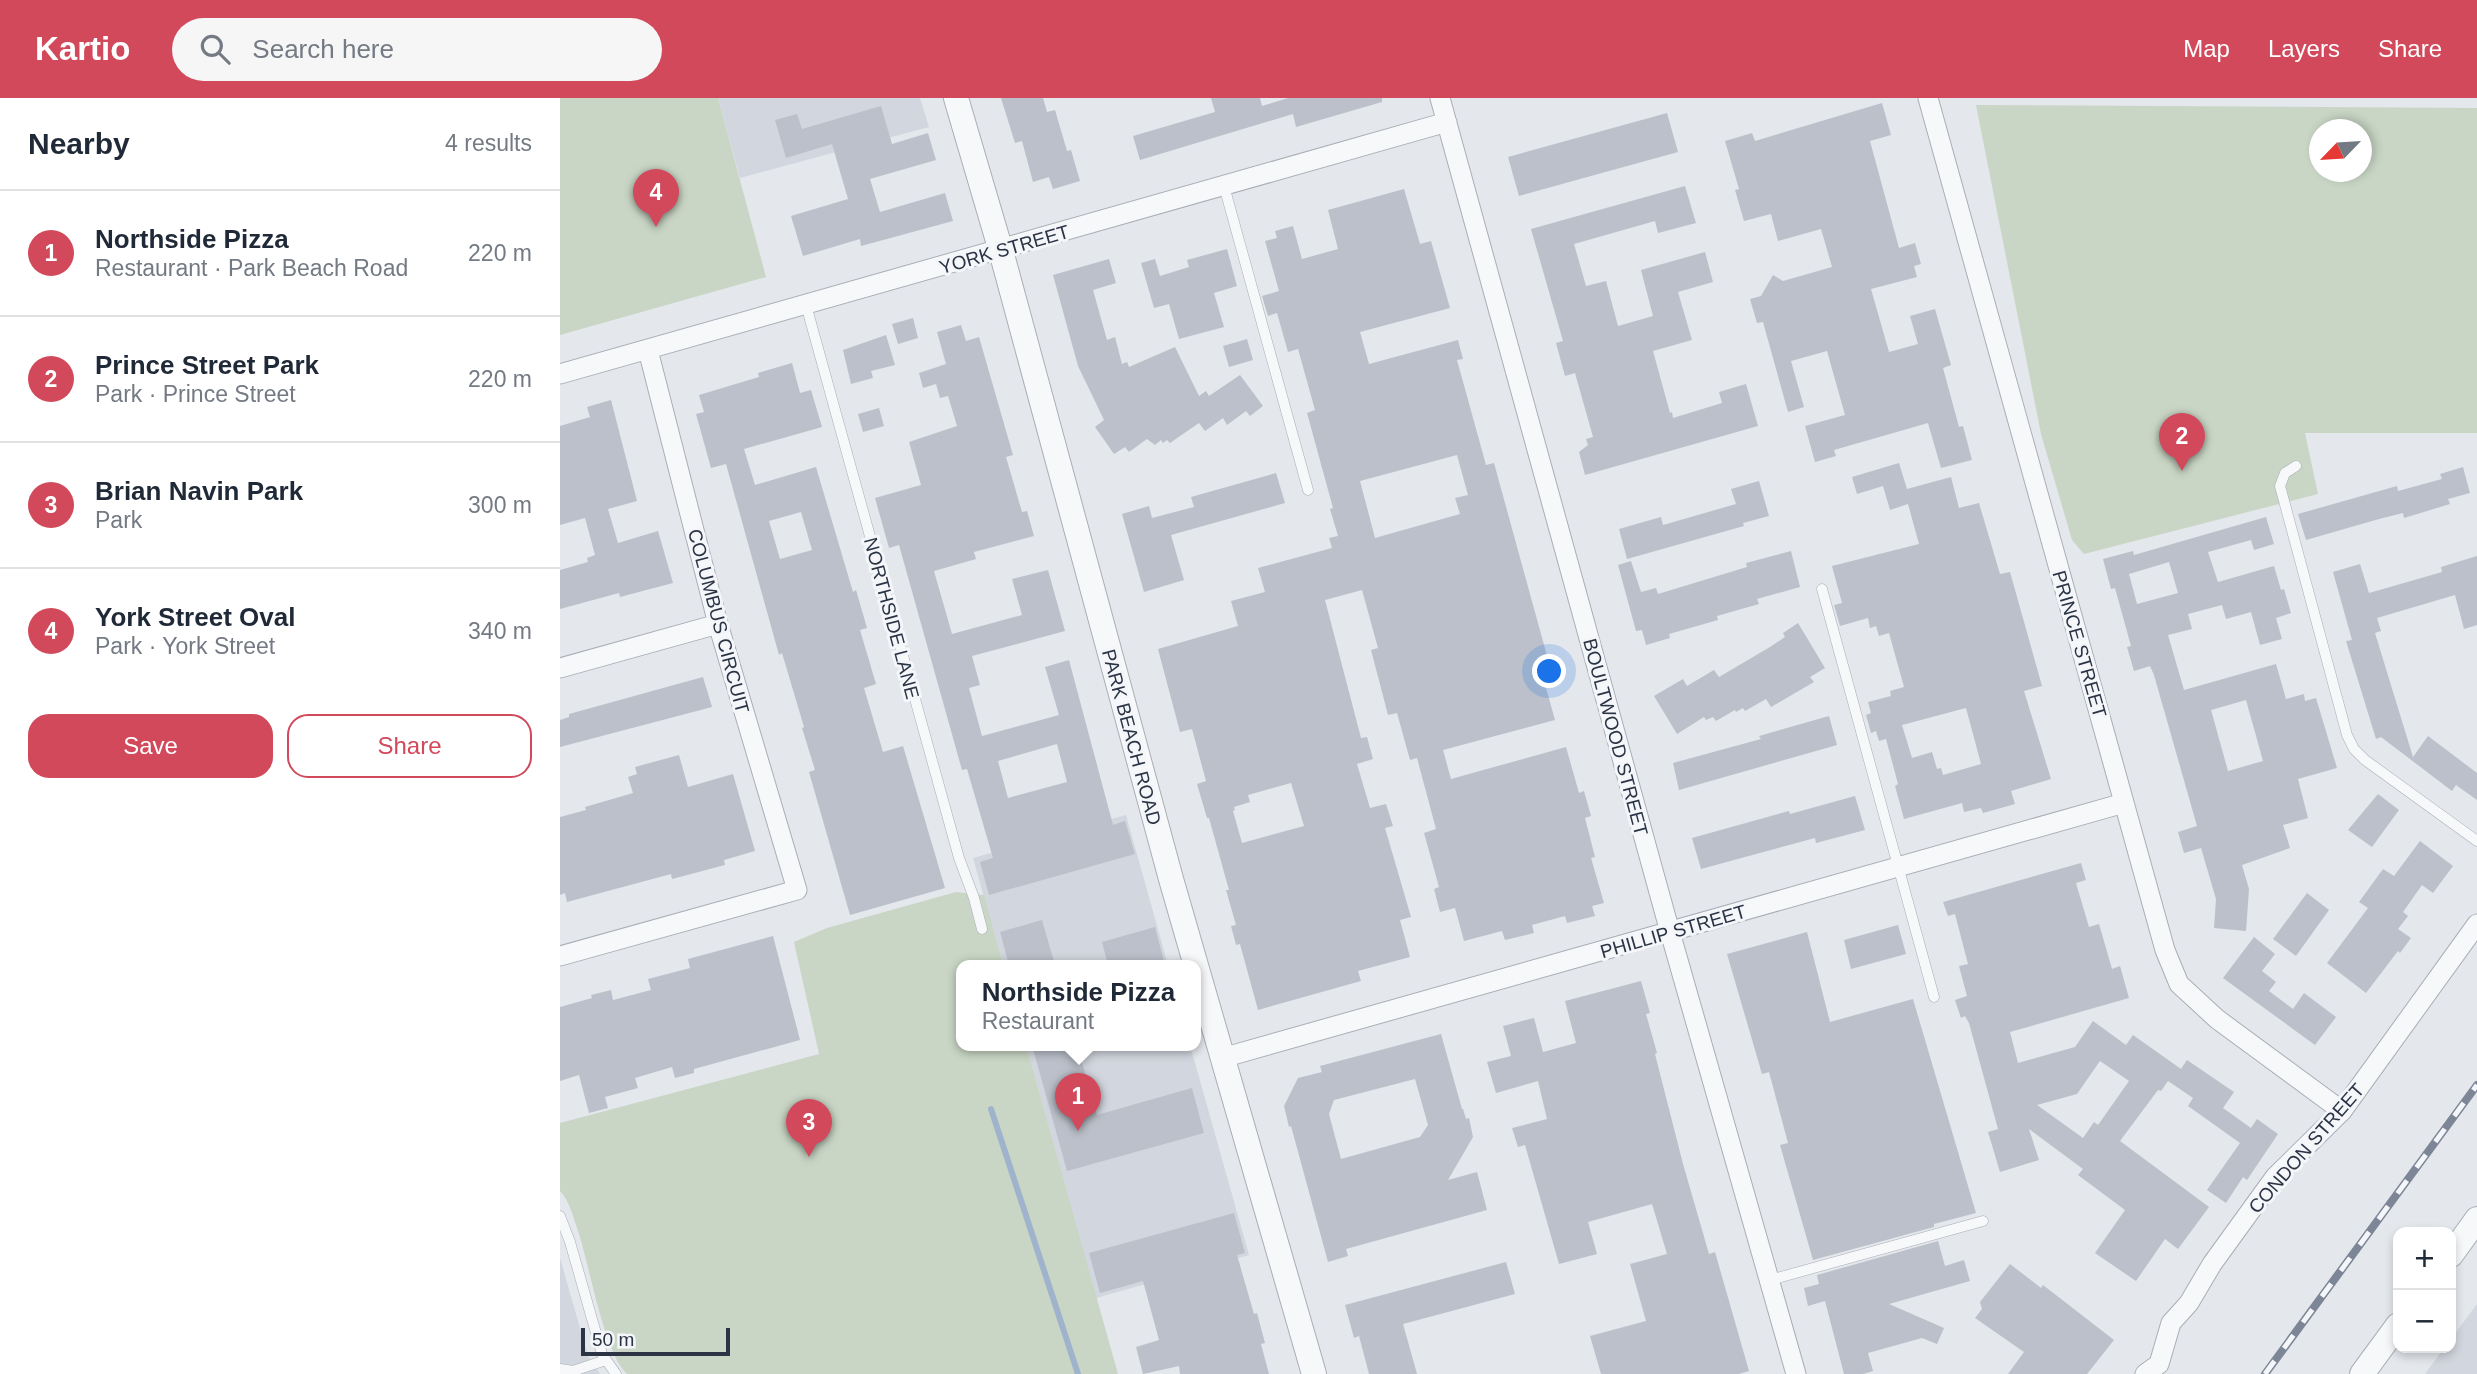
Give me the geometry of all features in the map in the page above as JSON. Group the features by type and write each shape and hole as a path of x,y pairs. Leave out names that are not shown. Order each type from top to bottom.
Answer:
{"street":[{"name":"PARK BEACH ROAD","path":"956,98 1001,251 1194,960"},
{"name":"BOULTWOOD STREET","path":"1440,98 1670,932 1797,1374"},
{"name":"PRINCE STREET","path":"1927,100 2165,950 2179,985 2217,1019 2342,1111"},
{"name":"YORK STREET","path":"560,374 1001,251 1447,122"},
{"name":"COLUMBUS CIRCUIT","path":"560,956 797,890 718,624 648,349"},
{"path":"560,668 718,624"},
{"name":"PHILLIP STREET","path":"1222,1058 2124,803"},
{"name":"CONDON STREET","path":"2145,1374 2159,1364 2171,1323 2189,1303 2213,1264 2275,1177 2342,1111 2477,924"},
{"name":"PARK BEACH ROAD","path":"1201,984 1314,1374"},
{"path":"2456,1250 2473,1233"},
{"path":"2362,1374 2393,1332"}],"lane":[{"path":"1224,186 1308,490"},
{"name":"NORTHSIDE LANE","path":"806,305 959,858 982,929"},
{"path":"2296,466 2285,473 2280,486 2347,735 2354,749 2365,760 2477,841"},
{"path":"1822,589 1934,997"},
{"path":"560,1216 602,1354 616,1374"},
{"path":"1770,1280 1983,1222"},
{"path":"560,1369 573,1371 606,1360"}],"shaded area":[{"path":"718,98 920,98 929,127 740,178"},
{"path":"1126,815 1167,960 1002,960 973,858"},
{"path":"1028,1051 1192,1051 1249,1255 1096,1298"},
{"path":"560,1258 588,1356 600,1374 560,1374"},
{"path":"2477,1304 2477,1374 2425,1374 2440,1353 2456,1353 2456,1332"}],"green space":[{"path":"560,98 718,98 766,277 560,335"},
{"path":"1976,105 2477,108 2477,433 2305,433 2318,494 2084,554 2072,540 2041,434"},
{"path":"956,892 984,895 1002,960 956,960 956,1051 1028,1051 1118,1374 627,1374 618,1363 597,1304 573,1216 560,1191 560,1123 819,1054 794,942 827,928"}],"building":[{"path":"1001,98 1043,98 1047,112 1055,110 1067,151 1071,150 1080,181 1053,189 1049,177 1033,182 1022,141 1015,143"},
{"path":"1211,98 1260,98 1262,106 1288,98 1382,98 1382,102 1296,127 1293,114 1140,160 1133,136 1215,112"},
{"path":"1882,103 1891,135 1870,141 1899,248 1915,243 1921,264 1914,266 1917,277 1871,289 1889,352 1918,344 1910,316 1935,309 1951,365 1943,368 1959,427 1963,426 1972,460 1941,468 1928,423 1834,450 1836,456 1815,462 1805,426 1845,415 1827,351 1791,361 1804,407 1788,412 1763,322 1757,323 1750,299 1761,296 1773,275 1783,281 1832,267 1821,229 1778,241 1771,214 1744,221 1735,190 1739,189 1725,141 1752,133 1755,141"},
{"path":"881,106 892,144 928,133 936,160 870,179 880,212 945,193 953,221 861,246 860,239 803,256 791,216 848,199 832,144 786,158 775,120 797,114 802,129"},
{"path":"1667,113 1678,152 1519,196 1508,157"},
{"path":"1685,186 1696,223 1658,233 1655,221 1574,244 1586,286 1606,281 1618,326 1653,316 1641,270 1705,252 1713,282 1678,292 1692,340 1653,351 1670,413 1672,412 1673,418 1722,403 1719,392 1746,384 1758,426 1585,475 1579,452 1588,445 1586,439 1593,437 1575,373 1565,376 1556,343 1563,341 1531,229"},
{"path":"1404,189 1420,244 1431,241 1450,308 1360,332 1369,364 1458,340 1463,359 1457,360 1486,465 1494,463 1552,674 1543,677 1555,720 1443,750 1451,779 1566,747 1579,793 1584,791 1591,816 1585,818 1595,857 1591,858 1604,903 1592,906 1595,916 1567,923 1565,916 1532,925 1534,933 1505,940 1502,931 1464,941 1455,908 1440,912 1434,889 1439,887 1424,833 1436,829 1417,758 1410,760 1397,713 1388,715 1371,650 1378,648 1362,590 1325,600 1361,738 1367,737 1373,759 1357,764 1370,808 1386,804 1393,826 1385,828 1411,917 1400,920 1410,957 1358,971 1361,981 1258,1010 1240,944 1236,945 1231,926 1236,925 1226,890 1229,890 1197,784 1206,781 1192,729 1180,732 1158,649 1238,626 1231,601 1265,592 1258,568 1332,548 1329,538 1338,536 1307,413 1315,410 1298,349 1288,352 1277,313 1268,316 1262,296 1279,291 1265,241 1277,238 1275,231 1293,226 1302,259 1338,249 1328,210","holes":["1457,455 1468,495 1455,498 1460,514 1375,538 1360,481","1291,783 1304,826 1242,843 1234,807 1250,802 1248,795"]},
{"path":"1227,249 1237,286 1214,293 1224,327 1179,339 1169,304 1154,308 1141,263 1155,259 1160,276 1189,267 1187,260"},
{"path":"1109,259 1116,283 1093,290 1107,340 1115,337 1122,364 1127,362 1129,367 1175,347 1199,396 1206,391 1209,396 1240,375 1263,406 1250,416 1246,411 1227,425 1223,418 1205,431 1199,423 1170,443 1167,440 1163,443 1161,440 1155,445 1147,439 1129,452 1125,447 1114,454 1095,427 1104,420 1078,366 1053,275"},
{"path":"913,318 918,338 898,344 892,324"},
{"path":"961,325 966,341 979,337 1013,455 1006,457 1022,512 1027,511 1034,536 974,552 976,559 934,571 952,634 1022,615 1012,579 1048,570 1065,631 972,656 980,685 969,688 982,736 1059,715 1045,667 1069,660 1113,825 1125,821 1135,854 989,895 980,862 993,858 967,769 962,770 899,545 889,548 875,498 921,485 909,442 957,426 948,396 940,398 936,384 923,388 919,373 946,364 937,332","holes":["1057,744 1067,782 1008,798 998,761"]},
{"path":"886,335 895,365 871,371 873,378 851,384 843,350"},
{"path":"1247,339 1253,360 1229,367 1223,346"},
{"path":"792,363 800,393 811,390 822,427 744,449 755,485 816,467 853,592 856,590 867,628 860,630 876,684 864,688 883,752 903,746 945,888 850,915 809,772 815,770 802,728 804,727 782,653 779,655 726,464 711,468 696,414 704,412 699,395 759,377 758,373","holes":["801,512 812,550 780,559 769,521"]},
{"path":"611,400 637,501 608,509 618,543 658,531 673,583 620,597 619,593 560,609 560,570 588,562 587,558 595,555 585,518 560,525 560,426 590,417 587,407"},
{"path":"879,408 884,426 863,432 858,414"},
{"path":"1899,463 1907,489 1951,477 1959,508 1979,503 2000,574 2010,572 2042,686 2024,691 2051,779 2011,791 2015,804 1983,813 1981,808 1964,812 1962,803 1904,819 1886,739 1879,741 1876,731 1871,733 1866,715 1871,713 1868,702 1891,696 1890,691 1904,687 1889,633 1879,636 1876,626 1870,628 1868,618 1840,626 1834,605 1842,603 1832,566 1919,544 1908,504 1890,510 1883,486 1857,494 1852,477","holes":["1966,708 1981,764 1943,775 1941,768 1937,769 1932,752 1912,758 1902,725"]},
{"path":"2463,467 2470,493 2448,499 2450,504 2404,518 2403,513 2379,519 2306,540 2298,514 2397,486 2398,491 2442,479 2440,474"},
{"path":"1276,473 1285,503 1171,535 1184,580 1144,592 1122,514 1149,506 1152,518 1194,507 1191,497"},
{"path":"1759,481 1769,516 1743,523 1744,526 1627,559 1619,529 1661,517 1663,525 1736,504 1731,489"},
{"path":"2266,517 2274,544 2254,550 2251,540 2208,552 2218,582 2274,566 2291,613 2276,618 2282,639 2260,645 2251,612 2226,619 2222,605 2188,614 2192,629 2168,635 2184,690 2276,664 2286,699 2304,694 2305,701 2316,698 2337,768 2298,779 2308,818 2283,825 2290,848 2242,865 2249,889 2246,931 2214,928 2216,899 2201,848 2184,853 2178,832 2197,826 2154,675 2150,666 2134,671 2127,647 2131,646 2115,588 2111,589 2103,559 2133,551 2134,555","holes":["2169,562 2178,593 2137,604 2129,574","2246,700 2263,761 2228,771 2211,710"]},
{"path":"1791,551 1800,587 1757,599 1759,604 1717,616 1718,620 1669,634 1670,638 1646,645 1642,630 1636,631 1618,565 1631,561 1641,592 1656,588 1658,594 1747,567 1746,563"},
{"path":"2477,556 2477,625 2464,629 2455,595 2377,618 2381,631 2375,633 2413,757 2428,736 2477,773 2477,800 2456,785 2452,791 2381,737 2376,739 2346,641 2352,640 2333,572 2360,564 2369,593 2442,572 2441,567"},
{"path":"1798,623 1825,668 1810,677 1814,682 1771,707 1766,699 1745,711 1743,708 1736,712 1735,710 1716,721 1713,717 1706,720 1704,717 1677,734 1654,696 1683,679 1687,686 1714,670 1719,677 1785,637 1783,633"},
{"path":"703,677 712,707 560,747 560,720 569,717 569,714"},
{"path":"1829,716 1837,745 1679,790 1673,763 1761,739 1759,736"},
{"path":"679,755 688,787 733,774 755,851 724,860 725,865 672,879 671,874 567,902 565,893 560,895 560,817 633,793 628,777 637,774 635,767"},
{"path":"2378,794 2399,810 2372,847 2348,830"},
{"path":"1855,796 1865,830 1816,843 1815,838 1701,869 1692,838"},
{"path":"2420,841 2453,866 2433,893 2422,885 2403,912 2408,916 2398,929 2411,938 2366,993 2327,963 2368,908 2359,902 2383,869 2394,876"},
{"path":"2081,863 2086,880 2076,883 2089,927 2099,924 2112,969 2120,966 2129,998 2010,1032 2018,1063 2075,1047 2093,1021 2126,1045 2133,1035 2181,1069 2187,1060 2234,1092 2223,1108 2251,1128 2257,1119 2278,1134 2247,1180 2243,1177 2226,1203 2207,1190 2240,1143 2188,1106 2193,1098 2168,1081 2161,1091 2158,1090 2120,1141 2209,1207 2178,1249 2165,1239 2136,1281 2095,1253 2125,1210 2078,1175 2083,1169 2029,1129 2039,1160 2000,1172 1988,1132 1998,1129 1969,1023 1965,1016 1961,1018 1955,1000 1967,996 1959,966 1968,964 1955,914 1948,916 1943,902","holes":["2100,1061 2129,1081 2098,1125 2094,1122 2083,1138 2037,1105 2077,1094"]},
{"path":"2307,893 2329,910 2296,956 2273,939"},
{"path":"1042,920 1054,960 1008,960 1000,932"},
{"path":"1898,925 1906,954 1851,969 1844,940"},
{"path":"1155,927 1164,960 1107,960 1102,942"},
{"path":"1807,932 1830,1022 1913,999 1976,1213 1813,1260 1780,1145 1788,1143 1769,1072 1762,1074 1727,954"},
{"path":"773,936 800,1040 694,1069 694,1073 675,1078 672,1067 635,1078 638,1088 605,1097 608,1108 589,1113 579,1075 560,1081 560,1007 611,990 613,1000 651,990 648,979 690,968 688,959"},
{"path":"2254,937 2275,954 2262,971 2276,982 2269,991 2293,1009 2304,993 2336,1017 2315,1045 2223,978"},
{"path":"1641,981 1650,1013 1646,1014 1657,1053 1655,1054 1683,1164 1709,1254 1715,1252 1749,1371 1739,1374 1601,1374 1590,1336 1646,1321 1630,1264 1667,1254 1652,1204 1588,1222 1597,1254 1559,1264 1525,1145 1518,1147 1512,1128 1547,1119 1538,1081 1496,1093 1487,1062 1511,1056 1503,1026 1534,1018 1543,1052 1576,1043 1565,1001"},
{"path":"1441,1034 1462,1109 1466,1119 1469,1118 1473,1137 1448,1180 1477,1172 1487,1210 1346,1249 1348,1256 1328,1262 1284,1106 1298,1078 1322,1072 1320,1066","holes":["1415,1079 1428,1125 1420,1137 1341,1159 1329,1114 1334,1100"]},
{"path":"1034,1051 1079,1051 1097,1115 1192,1088 1204,1133 1067,1171"},
{"path":"1234,1213 1245,1253 1237,1255 1254,1314 1257,1313 1269,1374 1180,1374 1179,1366 1143,1374 1136,1347 1159,1340 1143,1281 1100,1293 1089,1253"},
{"path":"1938,1241 1945,1266 1964,1260 1970,1281 1889,1304 1944,1328 1937,1344 1922,1338 1868,1353 1873,1371 1844,1374 1825,1301 1808,1306 1804,1288 1819,1284 1817,1275"},
{"path":"1506,1262 1515,1294 1403,1324 1417,1374 1369,1374 1359,1336 1354,1338 1345,1305"},
{"path":"2010,1264 2041,1288 2043,1285 2114,1340 2087,1374 2008,1374 2024,1352 1975,1318 1982,1309 1980,1302"}],"waterway":[{"path":"991,1109 1078,1374"}],"railway":[{"path":"2265,1374 2477,1085"}],"place":[{"name":"York Street Oval","path":"656,227"},
{"name":"Prince Street Park","path":"2182,471"},
{"name":"Northside Pizza","path":"1078,1131"},
{"name":"Brian Navin Park","path":"809,1157"}]}
